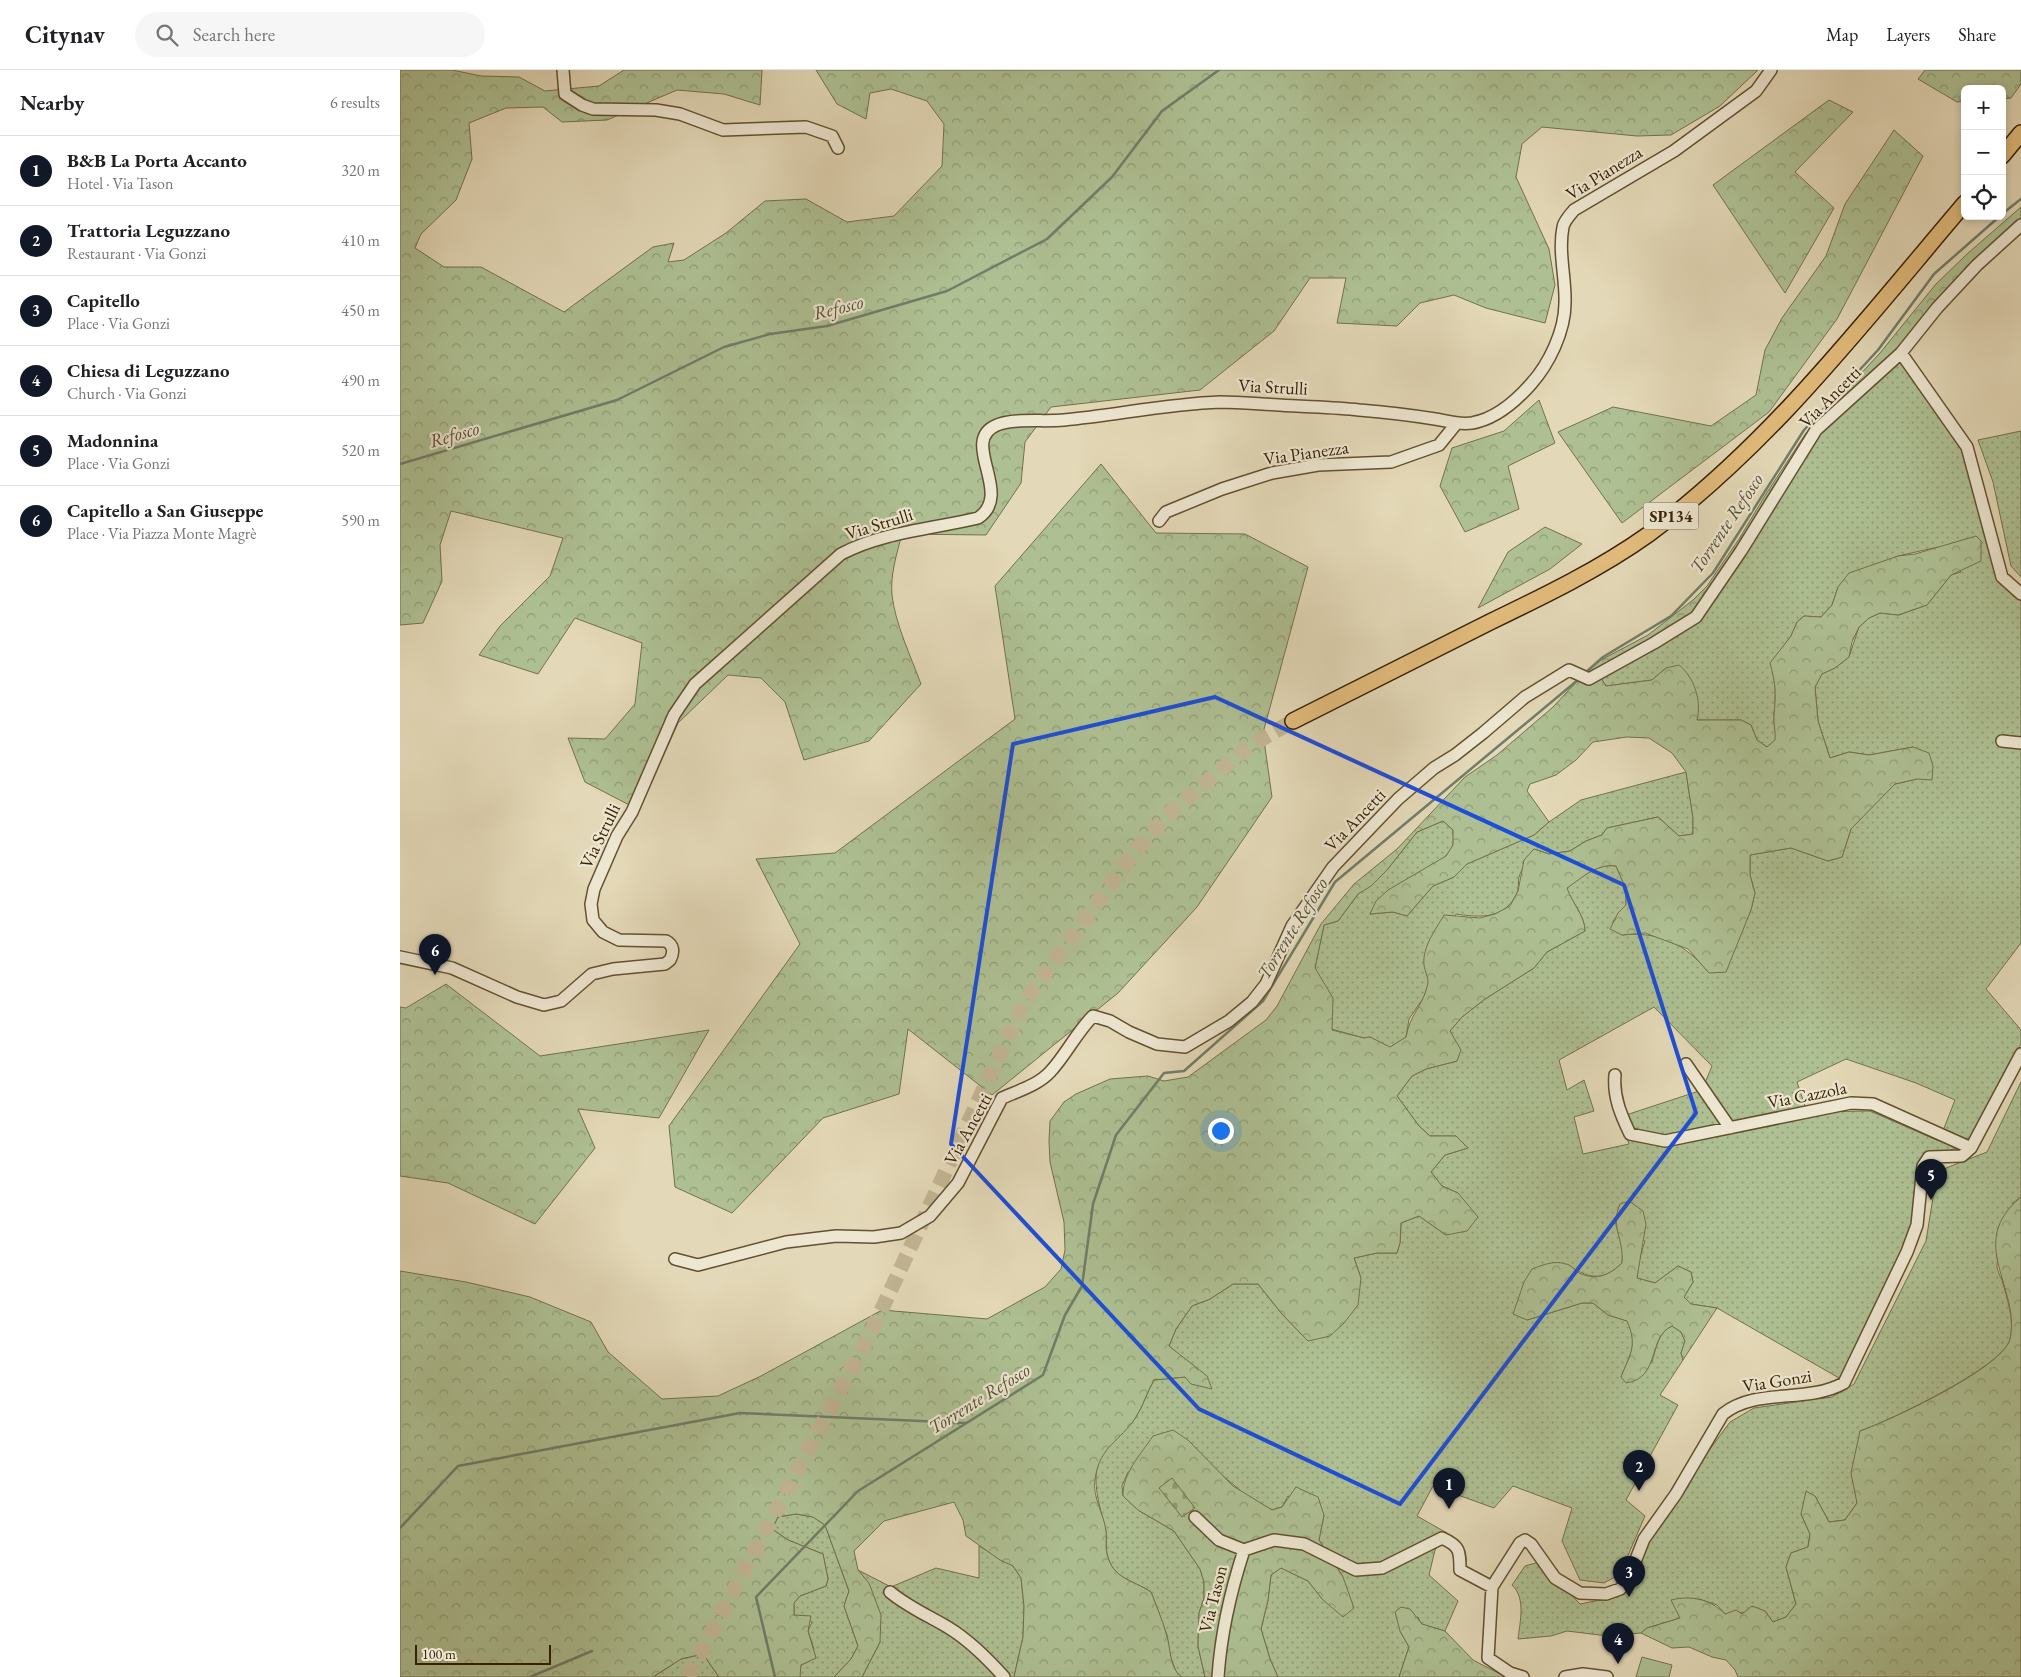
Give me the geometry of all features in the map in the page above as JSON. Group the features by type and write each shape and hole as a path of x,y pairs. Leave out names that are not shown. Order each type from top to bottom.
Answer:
{"highway":[{"path":"2006,151 2021,133"},
{"name":"SP134","path":"1293,721 1545,595 1647,535 1705,490 1754,444 1823,370 1961,208"}],"street":[{"path":"562,70 565,94 582,105 593,109 656,110 680,114 723,130 806,127 832,136 838,148"},
{"name":"Via Pianezza","path":"1358,409 1437,419 1456,424 1474,423 1494,416 1532,383 1559,336 1566,305 1562,252 1563,226 1574,210 1682,146 1756,91 1771,70"},
{"name":"Via Ancetti","path":"676,1259 698,1265 786,1242 836,1236 874,1236 900,1233 930,1216 958,1183 1002,1098 1028,1087 1049,1074 1082,1027 1093,1016 1110,1021 1129,1032 1157,1044 1185,1047 1229,1022 1252,1002 1266,984 1292,926 1333,867 1398,799 1427,774 1483,733 1525,697 1569,670 1589,679 1696,617 1741,551 1816,430 1901,353 1937,308 1977,265 2021,225"},
{"path":"1901,353 1967,448 2002,577 2021,594"},
{"name":"Via Strulli","path":"400,958 452,968 518,997 544,1005 561,1001 592,974 665,964 670,960 673,951 666,941 619,940 610,937 593,920 591,904 594,889 614,842 632,812 674,715 695,684 841,554 873,541 978,518 985,514 990,506 992,494 982,449 983,440 990,429 1005,423 1065,420 1124,411 1221,402 1358,409"},
{"name":"Via Pianezza","path":"1159,521 1166,512 1222,489 1272,473 1318,465 1391,462 1439,445 1456,424"},
{"path":"2002,741 2021,743"},
{"path":"1972,1148 2021,1054"},
{"path":"1686,1064 1730,1128"},
{"name":"Via Cazzola","path":"1615,1076 1614,1089 1620,1113 1630,1134 1665,1141 1851,1103 1873,1104 1972,1148"},
{"name":"Via Gonzi","path":"1523,1677 1510,1673 1488,1658 1492,1587 1514,1551 1525,1540 1531,1544 1556,1578 1580,1593 1606,1594 1620,1589 1626,1582 1644,1538 1676,1494 1722,1414 1733,1406 1754,1399 1814,1394 1844,1383 1894,1280 1917,1224 1923,1166 1928,1157 1962,1156 1972,1148"},
{"path":"1196,1517 1219,1540 1244,1550"},
{"name":"Via Tason","path":"1218,1677 1220,1639 1230,1592 1244,1550 1274,1540 1304,1544 1356,1570 1382,1568 1442,1538 1453,1543 1460,1553 1460,1570 1492,1587"},
{"path":"890,1592 903,1603 951,1629 988,1658 1004,1677"},
{"path":"1565,1677 1583,1674 1607,1677"}],"highlighted area":[{"path":"1215,697 1624,885 1696,1113 1400,1504 1199,1409 951,1144 1013,744"}],"green space":[{"path":"400,70 452,70 481,76 519,77 545,91 599,86 624,70 762,70 760,105 724,94 677,90 607,120 562,122 543,107 506,108 469,123 472,159 456,200 421,234 415,248 444,267 481,267 564,312 653,247 674,243 668,262 684,260 726,233 765,201 806,199 847,222 894,216 942,166 944,124 927,101 891,89 870,93 866,119 837,104 816,70 1758,70 1720,106 1671,135 1637,136 1542,127 1522,144 1516,177 1549,249 1555,285 1545,323 1486,308 1454,295 1420,303 1397,326 1337,323 1346,278 1310,278 1274,331 1200,390 1051,407 1025,442 1021,483 986,535 902,534 893,572 892,595 900,628 921,684 869,741 804,760 785,702 761,678 728,675 678,723 639,810 585,782 568,738 605,739 635,704 642,643 575,618 538,674 479,655 500,626 550,576 563,538 451,511 440,545 442,581 423,623 400,625"},
{"path":"1925,70 2021,70 2021,84 2011,98 2006,99 2006,85 1961,85 1961,102 1957,102 1918,79"},
{"path":"1829,100 1853,112 1795,172 1834,208 1785,293 1713,185"},
{"path":"1894,130 1923,156 1837,319 1769,412 1622,523 1558,432 1613,407 1711,426 1756,395 1765,350 1782,318 1826,256 1845,204"},
{"path":"2021,207 2021,224 1908,341 1809,438 1701,607 1600,677 1606,686 1652,680 1666,668 1679,665 1689,676 1696,690 1697,720 1741,720 1751,725 1757,740 1767,747 1775,740 1775,689 1770,663 1791,636 1797,622 1804,616 1821,617 1832,605 1838,587 1849,573 1898,556 1915,554 1976,536 1981,541 1981,561 1951,575 1927,605 1898,615 1880,613 1869,618 1859,627 1852,642 1849,657 1835,668 1822,674 1815,687 1818,721 1830,758 1849,752 1869,755 1913,747 1929,753 1933,766 1932,780 1917,779 1895,784 1851,829 1842,857 1828,861 1791,848 1750,855 1750,875 1755,893 1751,910 1726,972 1709,973 1688,949 1645,933 1622,935 1610,929 1618,913 1626,905 1626,889 1616,866 1596,869 1578,880 1567,888 1581,915 1585,931 1547,952 1534,968 1485,999 1462,1017 1450,1031 1461,1050 1457,1061 1426,1069 1412,1076 1397,1096 1419,1126 1430,1136 1456,1136 1468,1148 1445,1155 1431,1172 1442,1186 1458,1193 1478,1217 1467,1231 1446,1235 1419,1216 1401,1223 1400,1243 1397,1253 1377,1253 1354,1258 1361,1278 1358,1305 1344,1323 1330,1336 1308,1341 1282,1314 1258,1284 1233,1284 1210,1299 1192,1306 1176,1329 1169,1346 1207,1376 1212,1389 1191,1384 1185,1377 1154,1380 1136,1417 1101,1458 1095,1479 1095,1492 1105,1525 1106,1551 1110,1562 1118,1574 1151,1592 1166,1633 1175,1669 1182,1677 1014,1677 1023,1637 1024,1606 1021,1578 1013,1566 1000,1560 966,1536 963,1520 954,1502 884,1521 854,1551 858,1570 869,1583 881,1615 880,1642 862,1677 834,1677 851,1659 858,1646 844,1606 849,1591 825,1525 813,1517 796,1514 778,1517 772,1529 788,1540 823,1554 828,1579 826,1586 800,1596 794,1603 794,1615 811,1616 808,1631 816,1658 801,1665 800,1677 719,1677 703,1654 681,1659 653,1677 400,1677 400,1271 466,1282 530,1297 591,1322 608,1352 662,1399 718,1396 761,1376 882,1310 987,1319 1045,1287 1061,1269 1065,1250 1064,1222 1050,1162 1049,1141 1050,1121 1064,1102 1076,1094 1110,1079 1148,1076 1164,1081 1188,1077 1266,1020 1277,1006 1321,924 1354,884 1397,849 1465,777 1497,755 1553,707 1581,677 1601,660 1648,635 1693,600 1707,586 1806,433 1880,353 1936,284","holes":["1627,737 1649,738 1672,753 1686,772 1693,818 1693,834 1679,836 1658,817 1607,828 1602,835 1586,841 1570,851 1549,854 1534,849 1524,860 1518,891 1510,906 1495,914 1480,918 1444,915 1425,952 1424,965 1428,984 1425,994 1410,1022 1406,1037 1390,1047 1370,1037 1364,1038 1332,1030 1333,998 1315,968 1324,925 1338,921 1358,894 1371,886 1387,870 1417,832 1443,821 1453,830 1453,845 1446,856 1388,890 1376,901 1370,914 1393,912 1407,916 1433,886 1454,877 1467,864 1534,835 1549,822 1527,791 1530,784 1556,775 1576,760 1593,742"]},
{"path":"1902,350 1958,434 1998,571 2021,595 2021,943 1986,989 2021,1030 2021,1044 1970,1144 1931,1156 1913,1240 1842,1377 1839,1378 1717,1308 1691,1304 1684,1297 1693,1282 1691,1272 1678,1266 1655,1283 1637,1278 1639,1260 1645,1241 1614,1218 1623,1250 1622,1263 1602,1276 1582,1273 1567,1264 1527,1320 1582,1303 1593,1303 1608,1315 1628,1321 1633,1344 1621,1377 1652,1362 1656,1346 1661,1337 1672,1326 1681,1332 1685,1341 1681,1353 1683,1360 1660,1395 1678,1405 1626,1500 1645,1516 1620,1574 1604,1583 1580,1580 1562,1541 1572,1508 1513,1486 1494,1508 1433,1486 1417,1516 1447,1533 1435,1550 1429,1575 1458,1601 1445,1631 1421,1624 1418,1617 1400,1631 1409,1647 1399,1677 1278,1677 1270,1659 1261,1629 1268,1600 1271,1575 1281,1568 1308,1581 1323,1600 1343,1577 1319,1540 1324,1515 1288,1496 1282,1507 1272,1510 1248,1497 1216,1470 1128,1472 1122,1486 1123,1496 1138,1510 1174,1531 1200,1569 1204,1582 1204,1598 1199,1613 1198,1646 1205,1677 1182,1677 1177,1674 1170,1656 1167,1635 1151,1592 1118,1574 1110,1562 1106,1551 1106,1530 1097,1495 1096,1474 1102,1453 1136,1417 1154,1380 1185,1377 1183,1358 1169,1346 1176,1329 1192,1306 1210,1299 1233,1284 1258,1284 1282,1314 1308,1341 1361,1278 1354,1258 1377,1253 1397,1253 1400,1242 1401,1223 1419,1216 1446,1235 1458,1193 1442,1186 1431,1172 1445,1155 1468,1148 1456,1136 1430,1136 1419,1126 1397,1096 1412,1076 1426,1069 1457,1061 1460,1050 1450,1031 1462,1017 1485,999 1534,968 1547,952 1585,931 1581,914 1566,888 1596,869 1616,866 1626,889 1626,905 1613,921 1622,935 1648,935 1671,942 1691,954 1709,973 1743,926 1751,910 1755,893 1750,875 1750,855 1791,848 1828,861 1842,857 1851,829 1863,816 1895,784 1917,779 1913,747 1869,755 1849,752 1830,758 1818,721 1815,687 1822,674 1835,668 1849,657 1859,627 1869,618 1880,613 1899,615 1927,605 1951,575 1961,572 1938,547 1898,556 1838,587 1832,605 1821,617 1804,616 1797,622 1791,636 1771,663 1775,689 1774,718 1776,740 1767,747 1757,740 1751,725 1741,720 1697,720 1666,668 1652,680 1606,686 1600,677 1691,619 1809,438","holes":["1654,1007 1712,1066 1702,1090 1620,1117 1629,1144 1583,1154 1574,1117 1594,1111 1584,1080 1567,1090 1559,1060","1846,1059 1916,1083 1955,1100 1939,1141 1870,1111 1807,1112 1797,1082"]},
{"path":"1539,400 1555,443 1508,466 1519,509 1465,532 1440,486 1452,448 1504,431"},
{"path":"2021,431 2021,577 2011,566 1993,482 1978,440"},
{"path":"1101,464 1156,533 1245,534 1308,567 1263,733 1272,797 1197,907 1118,993 992,1095 908,1029 899,1094 823,1118 732,1213 675,1187 669,1126 800,944 756,859 835,853 1015,719 995,586"},
{"path":"1545,527 1582,544 1550,569 1478,608 1508,552"},
{"path":"1686,772 1693,818 1693,834 1679,836 1658,817 1607,828 1602,835 1586,841 1570,851 1549,854 1534,849 1520,874 1517,893 1506,908 1491,915 1483,916 1456,914 1424,963 1429,982 1424,997 1409,1019 1406,1037 1390,1048 1370,1037 1364,1038 1331,1029 1315,968 1324,925 1338,921 1358,894 1387,870 1417,832 1443,821 1453,830 1453,845 1448,854 1439,861 1389,891 1378,901 1370,914 1393,912 1407,916 1433,886 1454,877 1467,864 1534,835 1581,800"},
{"path":"446,984 540,1056 709,1030 659,1118 578,1109 595,1148 535,1224 448,1183 400,1176 400,1007 406,1008"},
{"path":"2021,1082 2021,1197 2013,1203 1997,1266 2010,1310 2012,1325 2010,1340 2002,1351 1967,1378 1918,1405 1860,1431 1857,1503 1845,1520 1829,1522 1815,1496 1801,1514 1810,1534 1808,1547 1791,1553 1786,1567 1796,1604 1786,1617 1773,1622 1765,1611 1725,1614 1717,1605 1699,1599 1680,1618 1647,1628 1641,1633 1608,1636 1567,1631 1551,1636 1518,1639 1521,1603 1512,1585 1525,1566 1539,1562 1580,1604 1600,1600 1633,1585 1654,1525 1730,1422 1754,1408 1832,1397 1854,1384 1926,1241 1935,1185 1946,1168 1987,1152"},
{"path":"2021,1197 2021,1677 1738,1677 1735,1670 1726,1660 1712,1657 1689,1647 1672,1648 1641,1633 1647,1628 1680,1618 1671,1600 1686,1598 1707,1602 1725,1614 1736,1610 1742,1614 1752,1606 1765,1611 1773,1622 1786,1617 1796,1604 1786,1567 1791,1553 1808,1547 1810,1534 1801,1514 1806,1491 1815,1496 1829,1522 1845,1520 1857,1503 1851,1473 1860,1431 1918,1405 1967,1378 2003,1351 2010,1339 2011,1320 1996,1248 1997,1231 2005,1214"},
{"path":"1629,1201 1643,1211 1646,1224 1637,1278 1655,1283 1678,1266 1691,1272 1693,1282 1684,1297 1691,1304 1717,1308 1683,1360 1681,1353 1685,1341 1681,1332 1672,1326 1664,1331 1659,1339 1644,1374 1637,1380 1626,1383 1621,1377 1632,1350 1632,1337 1627,1321 1608,1315 1593,1303 1582,1303 1527,1320 1513,1314 1524,1282 1532,1269 1549,1264 1562,1263 1570,1265 1579,1273 1597,1277 1608,1274 1622,1263 1616,1219 1620,1204"},
{"path":"1173,1430 1188,1440 1233,1486 1272,1510 1282,1507 1296,1487 1318,1497 1324,1515 1319,1540 1343,1577 1354,1608 1343,1617 1323,1600 1308,1581 1281,1568 1271,1575 1268,1600 1261,1629 1270,1659 1278,1677 1205,1677 1198,1646 1199,1613 1204,1598 1204,1582 1200,1569 1174,1531 1138,1510 1123,1496 1129,1472 1153,1436"},
{"path":"1172,1478 1195,1508 1182,1517 1159,1488"},
{"path":"796,1514 813,1517 825,1525 849,1591 844,1606 858,1646 851,1659 834,1677 800,1677 799,1675 801,1665 810,1661 814,1649 808,1631 812,1622 794,1615 794,1603 800,1596 826,1586 828,1579 823,1554 788,1540 772,1529 778,1517"},
{"path":"979,1546 1013,1566 1021,1578 1024,1606 1023,1637 1014,1677 862,1677 880,1642 858,1570 891,1587 936,1568 979,1578"},
{"path":"1401,1607 1410,1609 1422,1624 1445,1631 1473,1660 1500,1674 1508,1673 1516,1677 1399,1677 1409,1647 1400,1631 1395,1612"},
{"path":"703,1654 719,1677 653,1677 681,1659"},
{"path":"1642,1657 1672,1665 1669,1677 1636,1677"}],"waterway":[{"name":"Refosco","path":"400,464 617,400 724,347 770,334 827,326 947,291 1047,239 1112,177 1162,111 1219,70"},
{"name":"Torrente Refosco","path":"2006,211 2021,199"},
{"name":"Torrente Refosco","path":"1585,673 1603,657 1671,616 1713,573 1804,430 1878,350 1934,274 1995,220"},
{"name":"Torrente Refosco","path":"775,1677 756,1597 858,1491 1043,1375 1065,1315 1082,1286 1093,1204 1116,1135 1164,1073 1184,1071 1263,1001 1335,882 1579,679"},
{"path":"400,1528 458,1466 740,1413 966,1423"},
{"path":"530,1677 592,1651"}],"tunnel":[{"path":"688,1677 874,1326 1024,1002 1136,850 1172,811 1248,747 1293,721"}],"place":[{"name":"Capitello a San Giuseppe","path":"435,975"},
{"name":"Madonnina","path":"1931,1200"},
{"name":"Trattoria Leguzzano","path":"1639,1491"},
{"name":"B&B La Porta Accanto","path":"1449,1509"},
{"name":"Capitello","path":"1629,1597"},
{"name":"Chiesa di Leguzzano","path":"1618,1664"}]}
